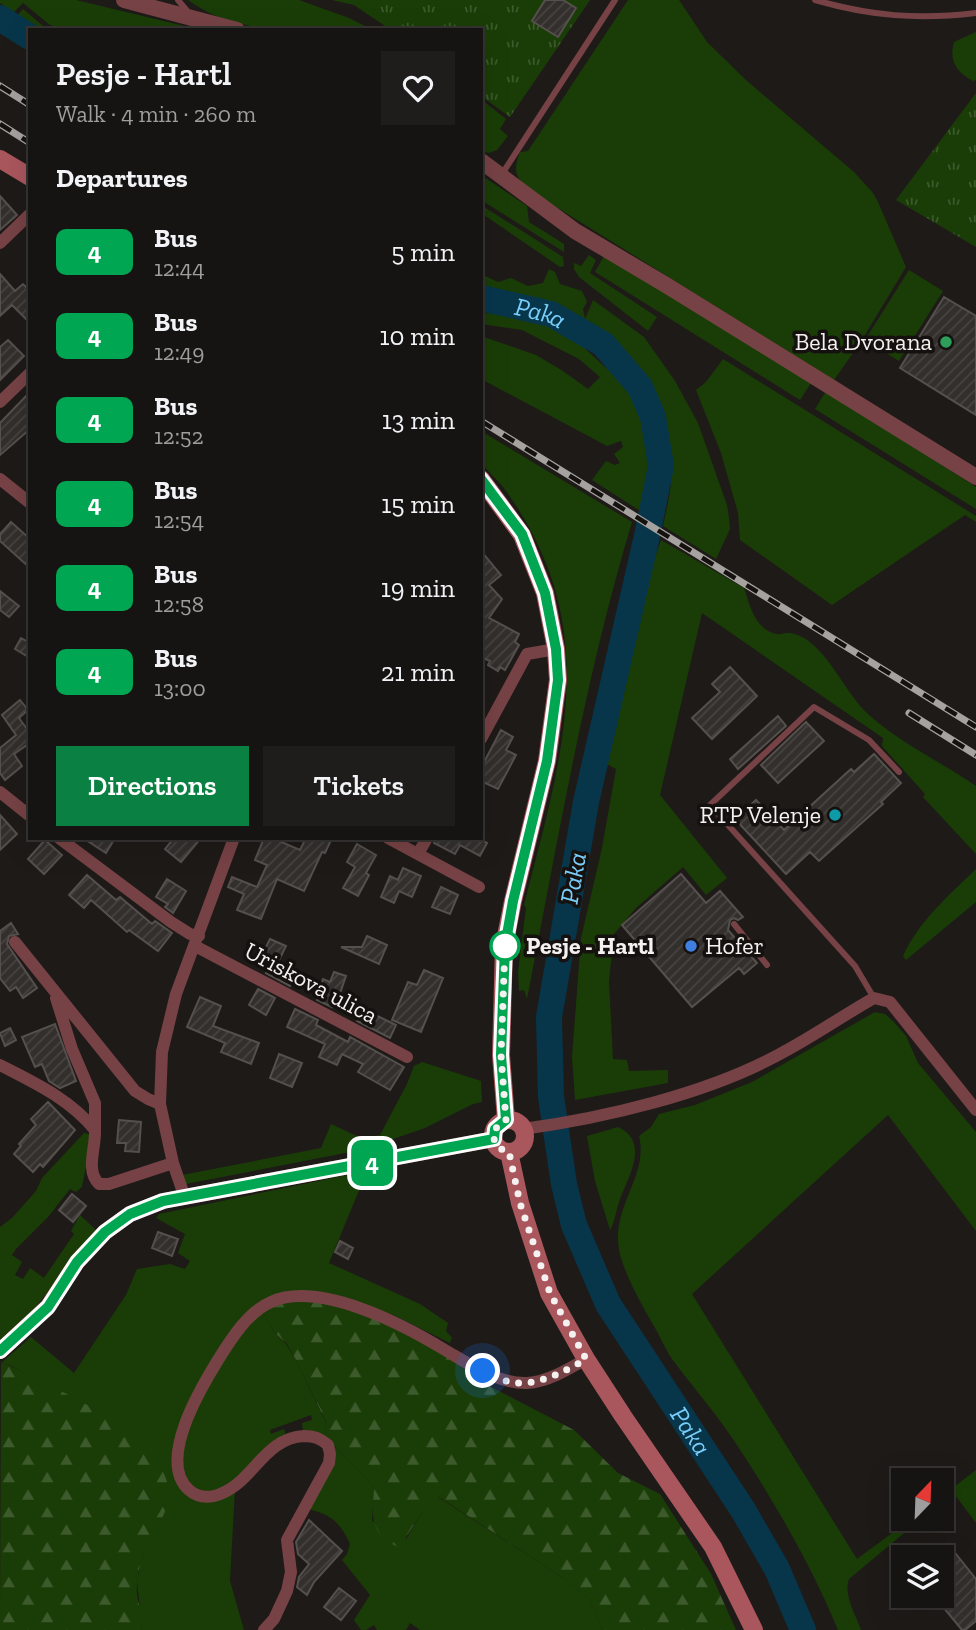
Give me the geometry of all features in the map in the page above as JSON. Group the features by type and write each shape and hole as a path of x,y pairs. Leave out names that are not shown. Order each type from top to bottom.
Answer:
{"main road":[{"path":"0,159 28,176"},
{"path":"483,481 522,534 545,593 556,649 558,680 547,761 513,901 505,946 501,1055 506,1120"},
{"path":"506,1120 532,1127 525,1134 523,1144 514,1151 499,1148 494,1139 495,1129 506,1120"},
{"path":"509,1152 520,1203 550,1293 586,1359 713,1547 754,1630"}],"street":[{"path":"124,0 230,28"},
{"path":"483,162 575,231 976,477"},
{"path":"0,243 28,216"},
{"path":"0,402 28,375"},
{"path":"0,478 28,501"},
{"path":"483,735 527,654 556,649"},
{"path":"0,792 28,814"},
{"name":"Uriskova ulica","path":"62,840 197,941 407,1057"},
{"path":"185,1198 173,1163 160,1104 160,1076 167,1025 176,994 233,840"},
{"path":"392,840 479,887"},
{"path":"418,854 426,840"},
{"path":"15,942 135,1091 160,1104"},
{"path":"56,995 72,1049 95,1102 91,1167 93,1178 99,1184 110,1184 173,1163"},
{"path":"532,1127 624,1110 710,1084 778,1056 874,998 890,1002 976,1110"},
{"path":"0,1065 70,1104 95,1130"},
{"path":"0,1351 48,1307 77,1262 105,1232 130,1214 163,1201 494,1139"},
{"path":"264,1630 274,1619 287,1591 291,1572 287,1540 329,1463 328,1445 314,1436 300,1436 276,1444 228,1491 212,1497 192,1493 183,1483 176,1461 179,1444 203,1386 233,1337 259,1309 272,1301 299,1295 340,1302 387,1318 460,1359 508,1381 529,1383 568,1369 586,1359"}],"lane":[{"path":"178,0 191,16"},
{"path":"501,176 615,0"},
{"path":"815,0 863,12 905,18 976,13"},
{"path":"874,998 855,966 710,805 814,707 869,740 899,772"},
{"path":"733,925 767,965"}],"green space":[{"path":"0,0 76,0 193,28 61,28 50,25 23,3 14,12 0,3"},
{"path":"188,0 299,0 369,28 261,28 231,21"},
{"path":"332,0 590,0 510,117 483,97 483,28 388,28 354,5"},
{"path":"628,0 679,0 707,42 747,81 854,172 878,202 906,267 834,380 537,195 518,177 516,166 520,152 528,151"},
{"path":"0,8 14,19 23,9 46,28 28,30 0,12"},
{"path":"976,32 976,80 973,81 962,74 952,55 954,42"},
{"path":"976,93 976,247 896,200"},
{"path":"483,101 506,119 500,129 508,136 497,150 489,153 483,152"},
{"path":"483,176 527,206 529,222 564,244 564,252 483,201"},
{"path":"483,206 563,257 564,266 560,267 483,214"},
{"path":"605,254 811,383 800,400 595,272"},
{"path":"589,255 596,260 590,273 657,317 648,331 579,277 574,263 581,266"},
{"path":"549,269 555,272 560,284 582,291 587,302 583,309 585,319 548,303 483,292 483,275 498,282 511,278 528,286 543,283"},
{"path":"909,270 943,291 899,361 865,340"},
{"path":"593,300 644,337 675,381 698,423 727,505 729,518 730,529 716,559 663,526 671,466 668,444 655,402 634,365 603,336 584,325"},
{"path":"483,312 512,316 566,331 606,368 620,376 632,391 645,421 650,447 651,470 645,514 592,480 606,461 615,465 620,463 614,454 623,447 621,441 607,446 483,380 483,337 536,355 588,389 600,377 579,359 522,330 483,324"},
{"path":"723,359 976,516 976,522 965,515 832,605 740,540 738,513 721,453 696,390 706,382"},
{"path":"826,391 976,487 976,509 815,409"},
{"path":"483,432 632,522 586,699 527,999 524,990 519,991 518,972 526,908 524,905 556,774 563,730 567,687 565,643 558,599 543,556 514,503 483,464"},
{"path":"661,540 744,588 754,616 763,628 777,634 796,634 809,641 827,659 868,714 907,743 976,786 976,854 923,797 925,794 882,746 883,738 702,613 660,795 727,878 706,895 683,867 636,908 614,934 609,981 613,1059 627,1060 629,1071 668,1070 668,1083 575,1100 572,1057 581,938 602,848 616,769 603,762 647,580"},
{"path":"976,869 976,902 906,960 903,956 917,931"},
{"path":"875,1012 885,1014 906,1036 918,1063 976,1132 976,1231 888,1115 692,1294 857,1559 895,1531 907,1531 849,1579 849,1598 861,1630 838,1630 803,1556 762,1484 726,1429 672,1359 627,1273 618,1245 622,1212 641,1152 639,1136 651,1127 659,1114 695,1105 752,1082"},
{"path":"422,1062 481,1081 482,1102 425,1128 361,1150 186,1184 182,1175 321,1148 331,1124 361,1138 380,1135 414,1066"},
{"path":"618,1127 628,1133 635,1150 632,1170 610,1230 595,1181 587,1136"},
{"path":"84,1133 89,1134 91,1140 82,1187 76,1192 70,1189 48,1217 16,1249 12,1255 22,1262 15,1275 23,1279 30,1268 44,1278 74,1234 71,1231 80,1215 97,1231 34,1309 0,1344 0,1227 12,1218 36,1191 42,1178"},
{"path":"367,1171 329,1263 420,1304 448,1323 446,1331 452,1338 450,1343 393,1315 336,1297 279,1295 228,1338 173,1456 187,1494 235,1488 230,1581 244,1630 140,1630 142,1626 137,1582 141,1561 150,1537 159,1524 168,1484 155,1459 140,1441 106,1418 8,1364 1,1363 31,1337 74,1373 126,1295 137,1269 170,1264 185,1269 190,1261 178,1253 185,1234 156,1218 159,1214"},
{"path":"303,1299 368,1316 469,1362 466,1374 574,1430 618,1473 660,1494 711,1574 736,1630 602,1630 590,1599 568,1581 439,1497 423,1511 399,1548 389,1542 374,1523 374,1488 325,1437 326,1422 296,1360 262,1311 277,1302"},
{"path":"262,1311 296,1360 326,1423 325,1437 303,1431 302,1423 312,1420 311,1415 270,1430 271,1434 284,1429 286,1436 232,1484 209,1495 189,1486 180,1454 190,1422 223,1357"},
{"path":"1,1363 59,1390 112,1420 142,1442 162,1468 168,1484 169,1499 139,1570 137,1594 143,1621 140,1630 0,1630"},
{"path":"334,1446 374,1488 372,1521 406,1539 423,1511 438,1497 568,1581 590,1599 602,1630 420,1630 410,1623 406,1630 377,1630 374,1625 361,1630 354,1620 370,1595 342,1560 350,1544 335,1521 311,1510 307,1504"},
{"path":"976,1470 976,1523 954,1496 954,1487"}],"building":[{"path":"545,0 563,0 576,8 558,37 532,21"},
{"path":"0,196 17,215 0,230"},
{"path":"0,274 15,291 23,284 28,289 28,321 12,305 0,316"},
{"name":"Bela Dvorana","path":"944,297 976,316 976,415 900,368"},
{"path":"8,340 24,356 0,380 0,347"},
{"path":"28,394 28,431 0,455 0,423"},
{"path":"11,522 28,537 28,566 0,541 0,534"},
{"path":"483,553 501,575 489,585 502,599 489,618 519,634 515,642 519,645 505,670 500,667 498,671 488,665 490,661 483,658"},
{"path":"0,591 19,606 9,617 0,610"},
{"path":"21,638 28,642 28,657 15,649"},
{"path":"730,667 757,696 712,739 692,718 720,692 712,684"},
{"path":"20,700 28,710 19,718 28,730 28,744 14,754 22,766 5,780 0,773 0,748 16,735 2,715"},
{"path":"778,716 786,726 738,769 730,759"},
{"path":"806,722 824,741 778,783 761,765"},
{"path":"501,730 513,737 506,750 516,755 498,789 483,782 483,764"},
{"path":"874,754 901,783 881,802 883,804 819,861 810,852 786,874 735,819 756,800 784,830 851,769 854,772"},
{"path":"0,815 17,834 0,850"},
{"path":"45,840 62,855 44,874 28,859"},
{"path":"86,840 114,840 106,853"},
{"path":"172,840 199,840 181,862 165,849"},
{"path":"263,840 277,840 300,850 305,840 331,840 325,853 322,852 304,891 277,879 261,919 237,910 244,894 228,887 232,877 257,887 267,865 255,860"},
{"path":"435,840 482,840 487,843 480,856 460,845 455,854 434,843"},
{"path":"357,844 376,855 358,896 343,888 355,867 347,862"},
{"path":"403,868 421,876 412,897 399,891 394,903 381,897 390,876 398,880"},
{"name":"Hofer","path":"681,874 706,903 720,891 743,917 730,920 728,930 757,963 744,974 739,968 692,1007 622,925"},
{"path":"87,875 116,900 120,897 152,924 155,921 172,933 158,951 129,930 127,932 91,900 84,908 69,895"},
{"path":"167,879 186,891 173,913 165,907 168,904 156,897"},
{"path":"441,887 458,895 450,914 432,907"},
{"path":"11,923 18,934 9,936 7,944 37,988 23,998 16,987 10,991 0,978 0,931"},
{"path":"367,936 387,945 379,964 341,947 362,947"},
{"path":"270,939 286,946 277,964 295,971 290,986 266,973 269,968 258,963"},
{"path":"424,970 443,978 421,1032 392,1020 408,982 417,985"},
{"path":"334,972 346,976 338,999 335,998 332,1007 317,1000 323,979 330,982"},
{"path":"258,989 275,998 266,1015 249,1005"},
{"path":"200,997 221,1006 213,1026 259,1043 251,1064 221,1052 225,1043 187,1027"},
{"path":"295,1009 318,1020 316,1025 348,1042 350,1037 404,1067 390,1090 358,1072 363,1064 342,1054 337,1065 319,1057 325,1044 287,1027"},
{"path":"363,1009 396,1025 390,1038 357,1021"},
{"path":"55,1024 76,1081 60,1088 49,1081 42,1064 35,1067 22,1037"},
{"path":"10,1028 16,1040 5,1046 0,1033"},
{"path":"279,1054 302,1063 292,1087 270,1078"},
{"path":"48,1102 75,1130 43,1167 40,1164 33,1172 14,1154 36,1125 31,1119"},
{"path":"119,1120 141,1122 139,1152 125,1151 126,1143 117,1143"},
{"path":"72,1194 86,1206 73,1222 59,1210"},
{"path":"158,1232 178,1239 172,1256 152,1248"},
{"path":"340,1241 353,1248 348,1259 335,1252"},
{"path":"309,1520 342,1551 314,1582 307,1595 297,1587 299,1577 309,1564 298,1554 296,1542"},
{"path":"954,1552 976,1579 976,1621 962,1630 944,1608 954,1608"},
{"path":"339,1588 356,1601 341,1620 324,1607"}],"waterway":[{"name":"Paka","path":"0,18 28,36"},
{"name":"Paka","path":"483,298 551,314 603,344 640,387 653,417 661,466 586,802 549,1017 551,1097 564,1184 574,1225 608,1304 743,1510 777,1569 803,1630"}],"railway":[{"path":"0,86 28,104"},
{"path":"0,124 28,142"},
{"path":"483,422 976,727"},
{"path":"909,713 976,755"}],"bus line":[{"name":"4","path":"0,1351 48,1307 77,1262 105,1232 130,1214 163,1201 494,1139 497,1125 506,1120 501,1055 505,946 513,901 547,761 558,680 556,649 545,593 522,534 483,481"}],"place":[{"name":"Bela Dvorana","path":"946,342"},
{"name":"RTP Velenje","path":"835,815"},
{"name":"Pesje - Hartl","path":"505,946"},
{"name":"Hofer","path":"691,946"}],"route":[{"path":"483,1371 508,1381 529,1383 568,1369 586,1359 550,1293 520,1203 509,1152 503,1151 495,1144 493,1134 497,1125 506,1120 501,1055 505,946"}]}
